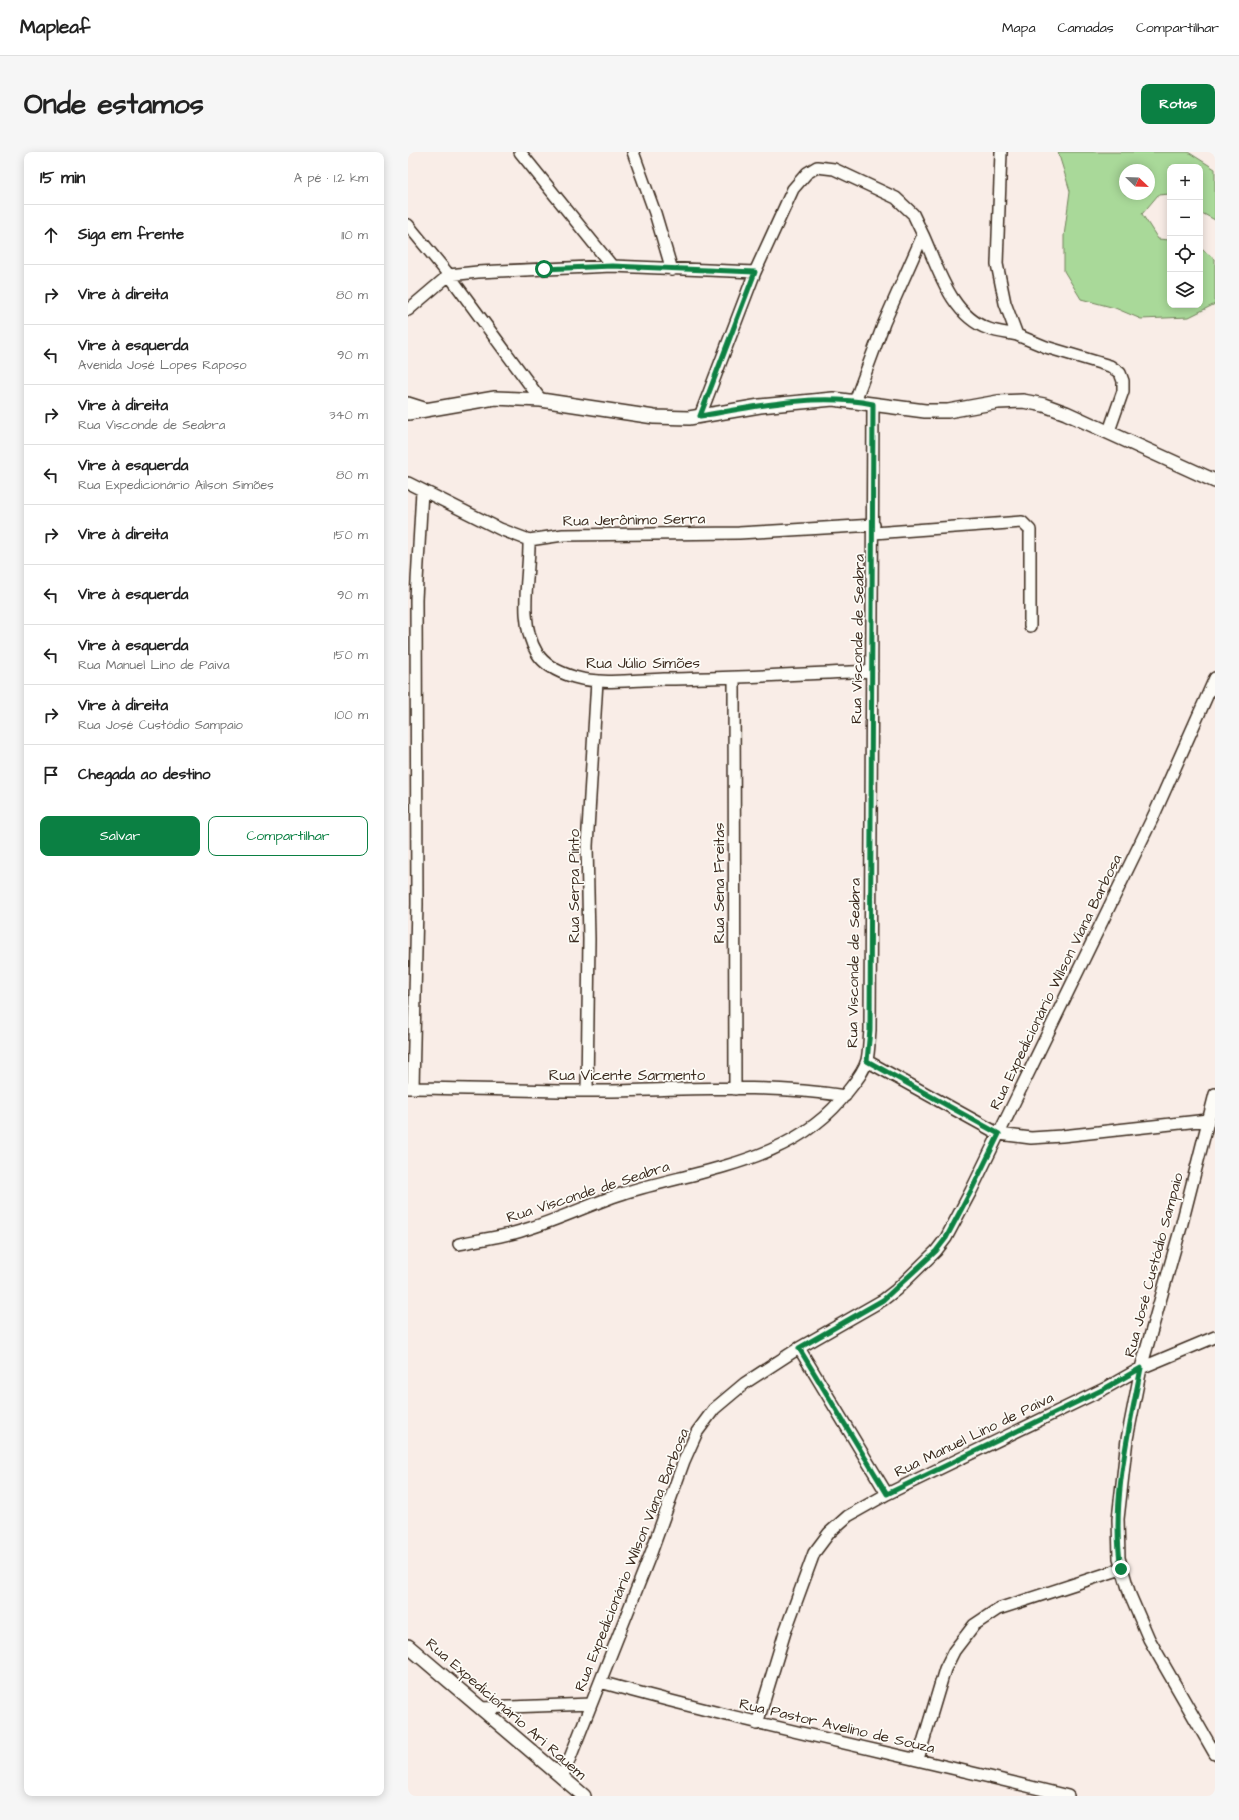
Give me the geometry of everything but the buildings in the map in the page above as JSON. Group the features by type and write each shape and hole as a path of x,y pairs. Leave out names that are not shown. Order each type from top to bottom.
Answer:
{"street":[{"path":"520,152 612,266"},
{"path":"632,152 655,213 672,270"},
{"path":"1000,152 997,264 1005,304 1016,335"},
{"path":"700,416 755,272 793,189 807,173 817,167 834,168 896,198 912,214 952,296 962,312 989,329 1016,335 1110,366 1120,373 1124,381 1123,390 1109,431"},
{"path":"408,225 449,275 541,400"},
{"path":"855,400 884,324 923,235"},
{"path":"408,310 449,275 485,271 612,266 672,270 755,272"},
{"path":"408,413 495,398 541,400 654,416 700,416 806,400 855,400 898,409 948,411 998,402 1023,401 1044,405 1066,413 1109,431 1215,481"},
{"path":"408,403 428,409"},
{"name":"Rua Visconde de Seabra","path":"459,1244 524,1230 613,1197 654,1184 744,1162 802,1134 824,1118 845,1096 859,1078 867,1061 870,1030 874,529 873,404"},
{"name":"Rua Jerônimo Serra","path":"408,483 500,529 529,540 563,535 739,533 874,529 1015,521 1022,522 1030,530 1030,626"},
{"path":"410,1088 417,904 416,599 422,491"},
{"name":"Rua Júlio Simões","path":"529,540 526,607 528,632 537,654 556,670 575,677 597,681 734,678 872,671"},
{"name":"Rua Sena Freitas","path":"734,678 735,1089"},
{"name":"Rua Expedicionário Wilson Viana Barbosa","path":"562,1778 684,1461 697,1432 714,1409 727,1396 799,1348 883,1300 936,1251 946,1238 971,1191 1154,815 1215,678"},
{"name":"Rua Serpa Pinto","path":"587,1091 589,939 588,846 597,681"},
{"path":"867,1061 999,1134 1031,1138 1062,1136 1208,1120 1215,1130"},
{"name":"Rua Vicente Sarmento","path":"410,1088 587,1091 735,1089 814,1091 845,1096"},
{"name":"Rua José Custódio Sampaio","path":"1215,1094 1182,1227 1141,1368 1127,1439 1118,1519 1121,1569 1148,1639 1215,1754"},
{"name":"Rua Manuel Lino de Paiva","path":"757,1724 785,1632 814,1553 829,1533 848,1516 887,1494 1104,1389 1141,1368 1215,1336"},
{"path":"799,1348 887,1494"},
{"path":"918,1759 946,1669 954,1651 974,1625 998,1609 1121,1569"},
{"name":"Rua Expedicionário Ari Rauem","path":"408,1646 584,1796"},
{"name":"Rua Pastor Avelino de Souza","path":"600,1682 757,1724 918,1759 1068,1796"},
{"path":"481,1708 591,1704"}],"green space":[{"path":"1058,152 1188,152 1215,169 1215,220 1203,214 1203,164 1167,164 1167,194 1158,195 1155,199 1155,164 1119,164 1119,200 1154,200 1142,214 1158,239 1167,240 1167,308 1203,308 1203,250 1215,259 1215,304 1189,317 1141,319 1115,308 1081,299 1064,271 1064,236 1070,191"}],"route":[{"path":"544,269 612,266 672,270 755,272 700,416 806,400 855,400 873,404 874,533 870,1030 867,1061 999,1134 946,1238 936,1251 896,1290 883,1300 799,1348 887,1494 1104,1389 1141,1368 1127,1439 1122,1476 1118,1519 1119,1558 1121,1569"}]}
